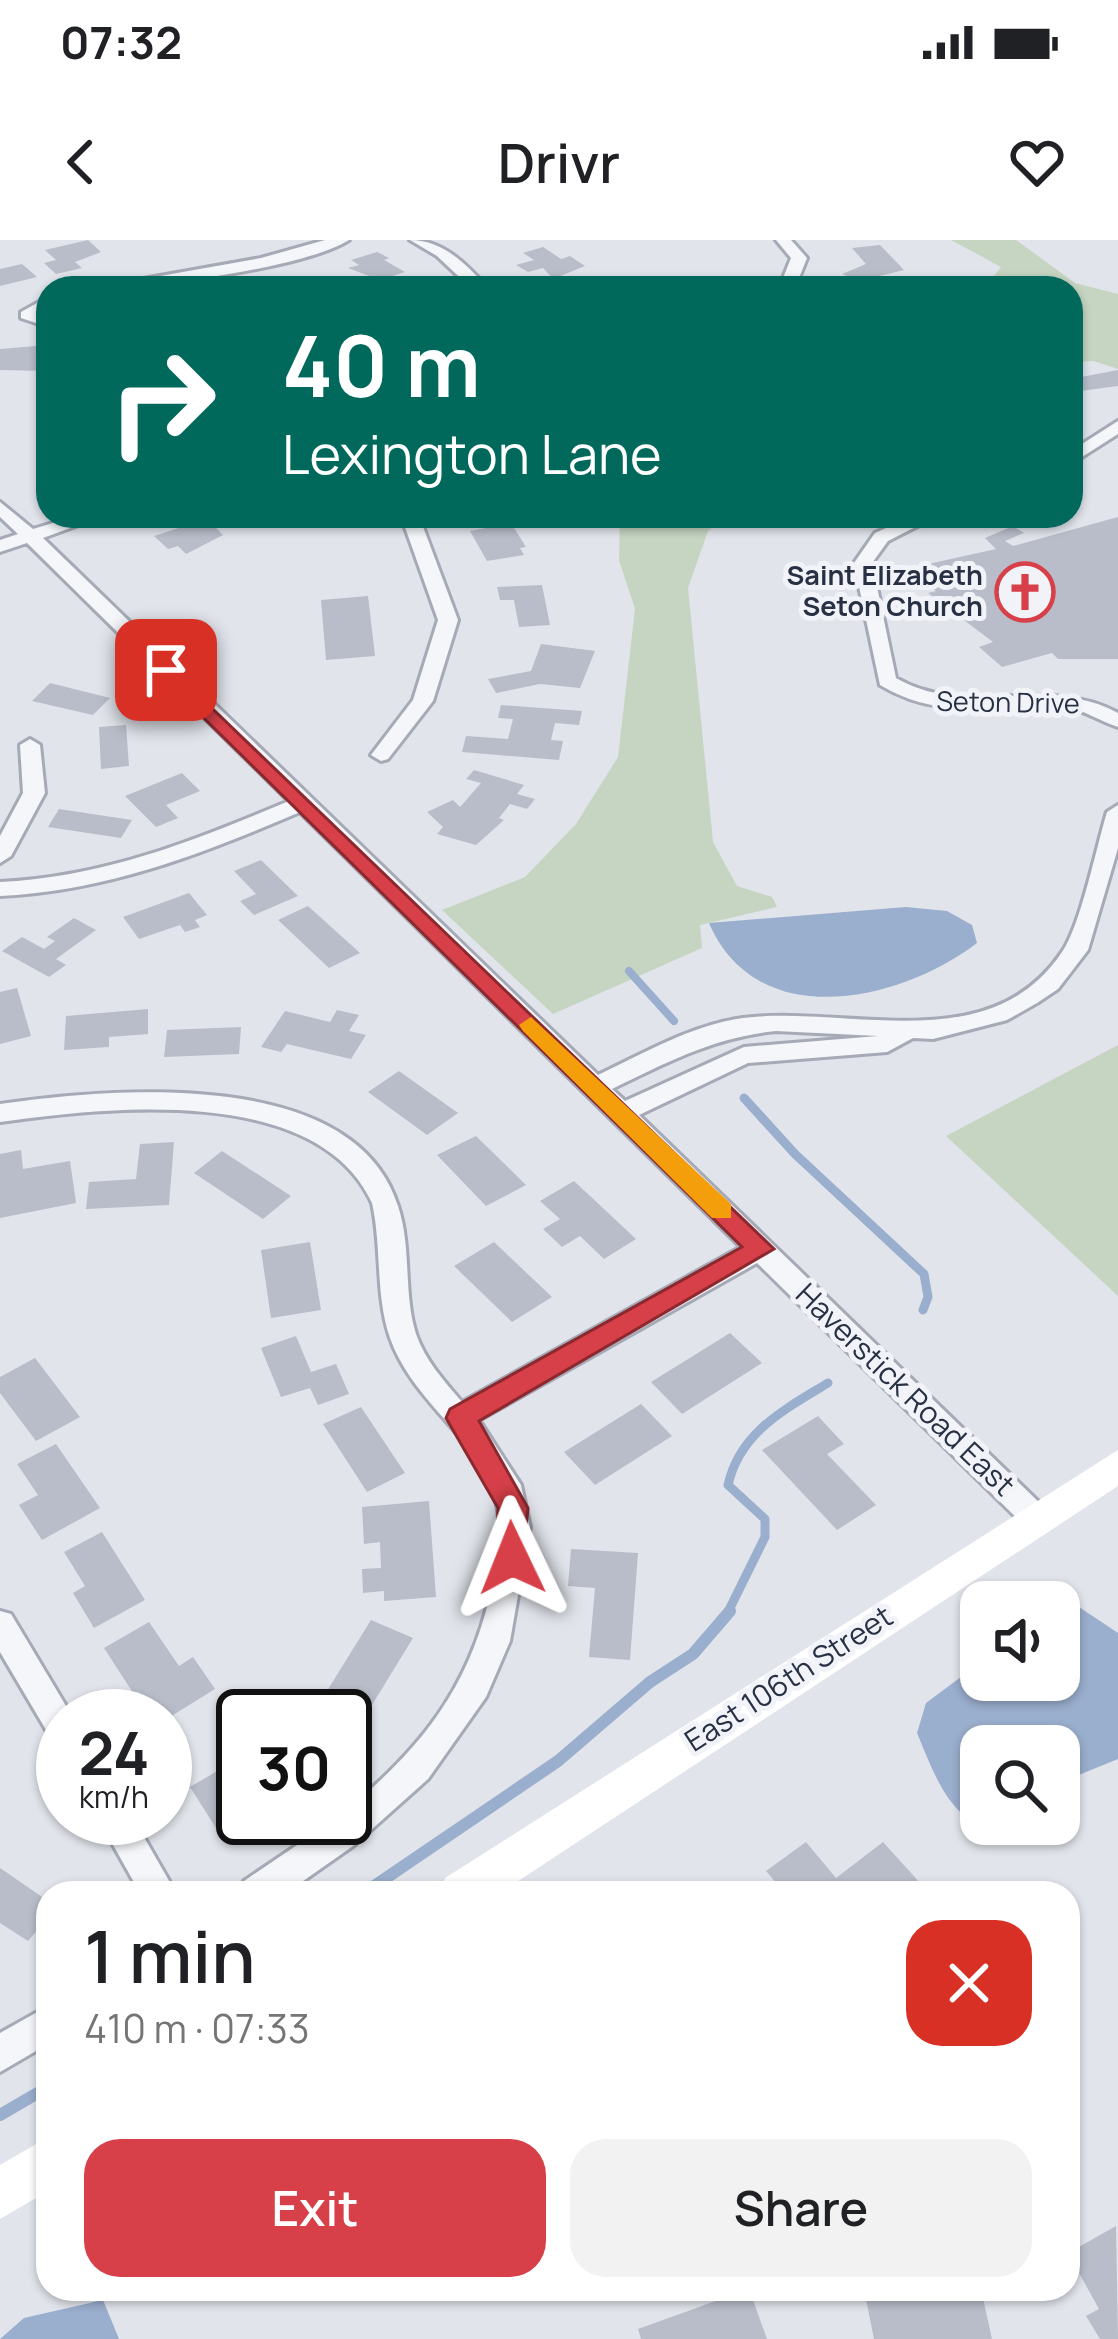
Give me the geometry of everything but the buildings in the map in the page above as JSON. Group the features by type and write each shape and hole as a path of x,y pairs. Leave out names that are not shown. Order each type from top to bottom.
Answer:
{"street":[{"path":"175,276 262,262 342,240"},
{"path":"417,240 442,253 467,276"},
{"path":"783,240 799,258 792,276"},
{"path":"1083,451 1118,426"},
{"name":"Haverstick Road East","path":"0,507 1037,1519"},
{"path":"0,547 56,528"},
{"path":"381,754 423,701 448,620 414,528"},
{"name":"Seton Drive","path":"901,528 881,537 863,563 886,682 919,700 1075,700 1118,721"},
{"path":"0,856 34,793 30,745"},
{"path":"0,889 68,887 116,877 303,803"},
{"path":"622,1113 744,1055 887,1045 904,1034 998,1013 1050,983 1076,950 1118,812"},
{"path":"595,1087 690,1041 737,1027 818,1024 883,1027 904,1034"},
{"path":"0,1113 207,1102 257,1108 316,1130 347,1150 375,1182 391,1225 394,1317 412,1358 497,1472 513,1508 502,1620 481,1678 450,1730 377,1812 274,1881"},
{"path":"460,1418 760,1249"},
{"name":"East 106th Street","path":"479,1881 1118,1466"},
{"path":"0,1624 39,1689"},
{"path":"131,1845 152,1881"},
{"path":"0,2054 36,2032"},
{"path":"0,2194 36,2170"}],"green space":[{"path":"951,240 1016,240 1065,276 994,276 1001,267"},
{"path":"1083,285 1118,294 1118,369 1083,361"},
{"path":"620,528 711,528 688,588 713,842 737,886 772,897 777,907 700,925 702,948 553,1014 442,910 525,877 576,824 618,757 635,609 619,560"},
{"path":"1118,1045 1118,1296 946,1136"}],"water":[{"path":"906,907 947,911 972,925 977,943 909,980 832,997 795,994 760,981 731,958 709,923"},
{"path":"1080,1608 1118,1633 1118,1759 1080,1774 1080,1725 960,1725 960,1812 940,1784 917,1733 926,1703 960,1678 960,1701 1080,1701"},
{"path":"103,2301 119,2339 0,2339 24,2318"}],"waterway":[{"path":"629,971 674,1021"},
{"path":"744,1098 795,1154 924,1274 928,1297 923,1310"},
{"path":"727,1614 765,1537 765,1519 728,1485 734,1467 742,1450 766,1424 828,1383"},
{"path":"382,1881 558,1761 650,1682 693,1654 730,1611"},
{"path":"0,2115 36,2094"}],"slow traffic":[{"path":"531,1025 722,1211"}],"place":[{"name":"Saint Elizabeth Seton Church","path":"1025,592"}],"route":[{"path":"166,670 760,1249 460,1418 497,1472 513,1508 512,1558"}]}
